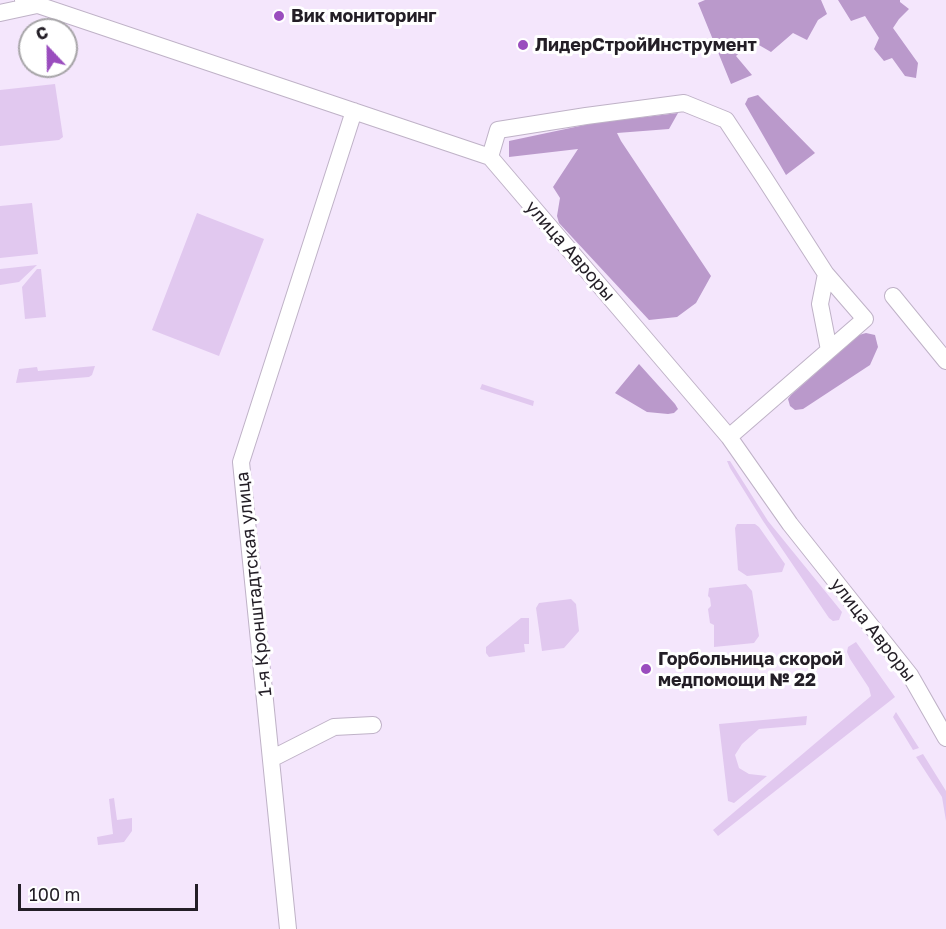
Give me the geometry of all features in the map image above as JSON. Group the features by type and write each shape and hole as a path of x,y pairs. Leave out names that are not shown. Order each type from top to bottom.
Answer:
{"street":[{"path":"0,14 30,2 490,157 498,130 586,116 684,103 726,120 826,274 865,318 729,437"},
{"name":"1-я Кронштадтская улица","path":"288,929 241,462 354,111"},
{"name":"улица Авроры","path":"490,157 729,437 790,524 910,675 946,738"},
{"path":"826,274 820,304 829,350"},
{"path":"893,296 946,361"},
{"path":"271,759 334,727 373,725"}],"shaded area":[{"path":"705,0 821,0 827,14 818,20 807,40 793,33 771,52 752,41 736,56 752,75 731,84 698,3"},
{"path":"838,0 900,0 909,9 893,28 918,63 916,78 905,76 892,58 884,61 874,49 879,38 865,16 851,21"},
{"path":"55,84 63,137 59,140 0,146 0,90"},
{"path":"758,95 815,153 786,175 745,104 748,98"},
{"path":"678,113 669,129 617,133 711,276 696,303 677,317 649,320 559,223 557,216 560,198 553,187 578,149 509,157 509,141 594,123"},
{"path":"32,203 38,254 0,258 0,206"},
{"path":"197,213 264,239 219,356 152,330"},
{"path":"37,265 19,282 0,285 0,269"},
{"path":"37,269 41,269 46,317 25,319 22,287"},
{"path":"866,333 875,335 878,347 870,365 803,409 795,410 790,406 788,399 791,395 859,335"},
{"path":"639,364 675,404 678,409 674,413 647,412 615,393"},
{"path":"95,366 89,377 16,383 19,369 37,367 38,371"},
{"path":"482,384 534,401 533,406 480,389"},
{"path":"727,461 730,461 768,521 842,612 839,620 833,621 829,618 763,521"},
{"path":"737,524 755,524 759,527 785,564 782,572 747,576 738,570 735,528"},
{"path":"746,584 752,591 759,636 754,643 714,647 714,625 710,623 708,609 711,606 708,596 709,588"},
{"path":"571,599 576,604 579,631 564,648 542,651 536,608 539,603"},
{"path":"521,618 529,618 529,644 524,644 525,652 489,657 486,647"},
{"path":"856,642 895,697 718,836 713,830 871,696 869,688 847,652 848,647"},
{"path":"896,712 919,748 913,750 893,717"},
{"path":"807,716 806,725 759,729 742,744 735,755 739,768 749,774 767,776 734,803 728,801 719,724"},
{"path":"923,754 946,791 946,821 942,797 916,757"},
{"path":"114,798 117,820 132,818 132,831 124,842 98,845 97,837 113,834 109,799"}],"place":[{"name":"Вик мониторинг","path":"279,16"},
{"name":"ЛидерСтройИнструмент","path":"523,45"},
{"name":"Горбольница скорой медпомощи № 22","path":"646,669"}]}
